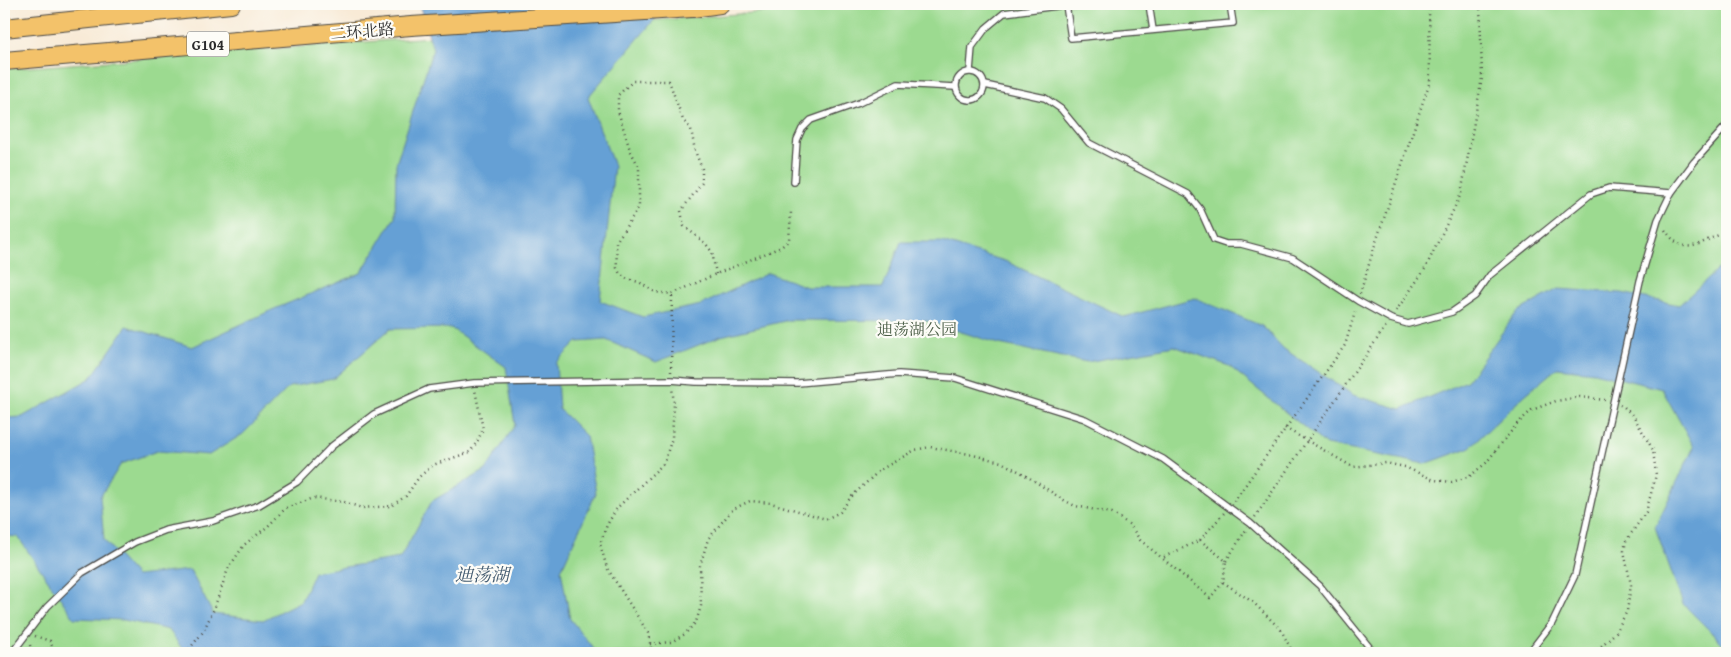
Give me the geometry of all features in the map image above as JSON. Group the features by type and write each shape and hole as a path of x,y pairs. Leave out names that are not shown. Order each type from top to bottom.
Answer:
{"highway":[{"name":"G104","path":"4,28 231,4"},
{"name":"二环北路","path":"4,61 411,26 692,8 720,4"}],"lane":[{"path":"970,71 972,47 986,28 1004,13 1069,4 1071,38 1233,23 1230,4"},
{"path":"1149,4 1153,30"},
{"path":"970,71 980,74 985,85 982,96 971,101 960,97 955,87 959,76 970,71"},
{"path":"794,182 797,140 802,129 810,120 860,103 898,84 955,87"},
{"path":"985,85 1044,98 1061,109 1089,143 1188,194 1200,209 1214,240 1226,244 1241,244 1293,258 1358,301 1391,319 1408,324 1452,312 1475,296 1490,276 1591,194 1609,188 1671,193"},
{"path":"1529,653 1552,623 1574,575 1640,281 1658,220 1671,193 1694,162 1727,125"},
{"path":"12,653 47,607 82,573 135,542 166,530 213,521 259,505 297,482 332,446 374,414 429,389 474,383 671,380 798,383 899,374 955,378 1085,419 1163,459 1250,523 1320,586 1374,653"}],"path":[{"path":"1162,558 1200,540 1229,507 1345,345 1373,251 1430,81 1429,4"},
{"path":"650,644 671,642 685,634 696,622 701,606 700,566 708,539 733,509 750,501 771,504 826,519 840,512 851,497 880,470 915,450 930,447 1001,462 1022,472 1062,499 1076,506 1112,513 1130,525 1140,540 1210,598 1223,582 1226,561 1250,523 1425,269 1461,194 1482,78 1480,4"},
{"path":"716,274 712,252 706,244 684,226 682,211 702,183 702,169 695,150 691,129 683,120 669,81 632,81 618,95 618,111 630,150 639,167 639,207 616,242 617,268 620,274 627,279 639,282 655,292 672,294 781,246 789,240 791,212"},
{"path":"1658,220 1673,241 1679,245 1697,246 1727,232"},
{"path":"652,653 648,633 607,568 600,544 607,525 617,508 664,463 672,438 674,403 671,380 672,294"},
{"path":"186,653 203,632 214,609 228,569 244,545 286,508 314,498 344,502 362,508 391,506 406,496 419,477 433,465 470,452 483,429 474,383"},
{"path":"1285,428 1353,468 1386,463 1405,468 1434,480 1452,482 1470,476 1486,463 1517,424 1532,410 1556,401 1580,398 1603,399 1624,407 1634,417 1653,450 1656,475 1646,512 1626,541 1624,551 1631,585 1627,611 1616,632 1594,653"},
{"path":"1200,540 1226,561"},
{"path":"1223,582 1254,603 1281,630 1293,653"},
{"path":"26,634 50,641 54,653"}],"green space":[{"name":"迪荡湖公园","path":"871,4 1727,4 1727,653 4,653 4,69"}],"water":[{"name":"迪荡湖","path":"419,4 668,4 588,97 614,166 600,301 643,317 701,305 768,273 807,287 883,287 901,242 942,242 1005,261 1124,317 1195,298 1262,326 1284,349 1353,395 1401,409 1467,381 1517,312 1558,289 1622,293 1679,305 1727,261 1727,648 1683,604 1655,527 1694,447 1662,389 1594,372 1557,368 1525,395 1469,448 1425,464 1326,445 1229,366 1174,346 1087,362 999,344 927,321 789,320 721,336 656,362 606,340 577,342 556,363 559,409 586,436 596,493 561,570 570,619 597,653 185,653 169,630 124,620 74,618 18,537 4,536 4,418 22,417 91,378 127,326 192,347 272,310 361,273 395,217 396,164 433,49","holes":["451,328 506,367 515,425 486,470 432,501 400,558 314,572 301,601 263,620 213,614 190,570 136,576 104,540 100,497 121,464 157,451 209,455 243,434 289,387 333,379 390,329"]}]}
